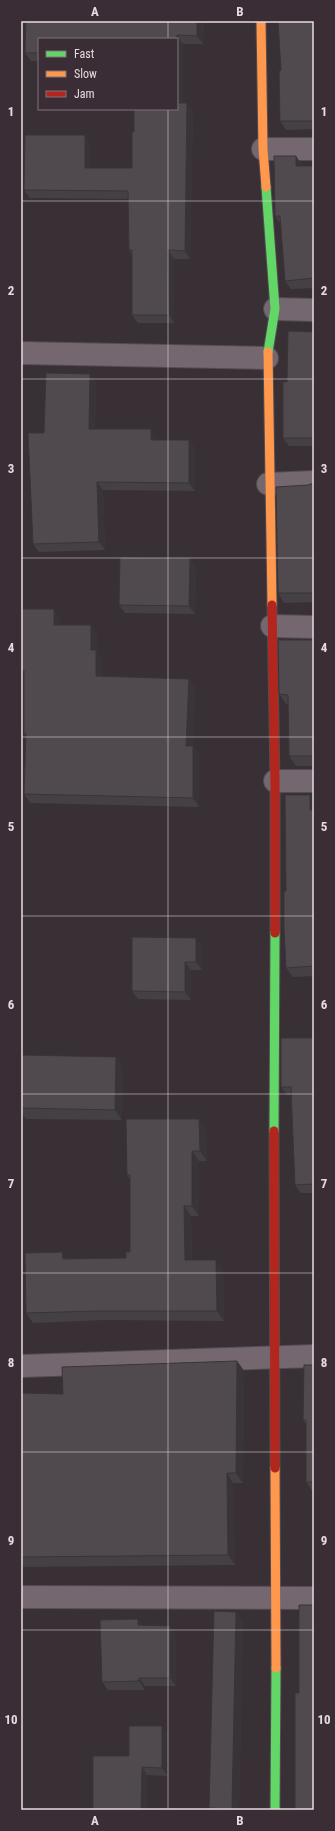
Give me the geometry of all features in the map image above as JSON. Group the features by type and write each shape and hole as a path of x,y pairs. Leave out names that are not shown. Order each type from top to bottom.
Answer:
{"street":[{"path":"261,21 263,149 275,309 267,358 268,484 275,781 275,1810"},
{"path":"263,149 314,149"},
{"path":"275,309 314,310"},
{"path":"21,353 267,358"},
{"path":"268,484 314,482"},
{"path":"272,626 314,627"},
{"path":"275,781 314,781"},
{"path":"21,1366 274,1356 314,1356"},
{"path":"21,1597 314,1598"}],"building":[{"path":"26,21 197,21 197,36 177,35 177,38 38,38 38,53 25,53"},
{"path":"278,21 314,21 314,121 280,121 279,71 281,70"},
{"path":"178,103 187,103 185,251 168,250 169,315 132,315 132,250 129,250 128,191 24,190 25,135 85,135 85,168 132,168 132,132 134,132 134,110 178,110"},
{"path":"274,156 296,156 296,166 314,166 314,278 285,281 280,216 275,216"},
{"path":"288,331 314,332 314,438 283,438 283,382 287,382"},
{"path":"46,373 90,374 89,429 151,429 151,440 189,440 189,483 97,482 99,542 33,544 28,433 44,433"},
{"path":"314,483 314,593 278,593 276,487 308,485"},
{"path":"120,557 190,558 189,606 119,605"},
{"path":"21,609 54,609 54,625 91,625 91,650 96,650 96,676 189,679 186,746 193,746 193,798 24,794 26,734 24,734 24,670 21,670"},
{"path":"278,640 314,640 314,756 289,756 288,695 279,694"},
{"path":"285,795 310,795 310,810 314,810 314,966 286,968 284,928 284,891 286,891"},
{"path":"132,937 196,938 196,962 185,962 185,992 132,991"},
{"path":"281,1038 314,1038 314,1184 295,1185 291,1087 281,1087"},
{"path":"21,1055 116,1057 115,1110 21,1108"},
{"path":"126,1119 199,1119 200,1151 192,1151 192,1206 184,1206 185,1260 216,1260 217,1311 98,1311 26,1313 25,1253 62,1252 63,1259 126,1258 126,1252 130,1252 130,1175 127,1175"},
{"path":"237,1361 236,1473 227,1473 228,1555 21,1557 21,1393 63,1394 62,1367"},
{"path":"304,1365 314,1365 314,1482 306,1482 306,1420 303,1420"},
{"path":"299,1605 314,1605 314,1810 295,1810 295,1693 299,1693"},
{"path":"214,1611 236,1612 232,1809 209,1808"},
{"path":"138,1619 138,1625 170,1626 170,1678 139,1678 139,1681 102,1682 100,1620"},
{"path":"129,1726 162,1726 162,1768 142,1767 141,1810 93,1810 93,1756 129,1756"}],"traffic: fast":[{"path":"266,187 275,309 268,352"},
{"path":"274,1131 275,933"},
{"path":"275,1810 276,1668"}],"traffic: slow":[{"path":"261,21 263,149 266,187"},
{"path":"268,352 272,605"},
{"path":"275,1468 276,1668"}],"traffic: jam":[{"path":"272,605 275,781 275,933"},
{"path":"274,1131 275,1468"}]}
